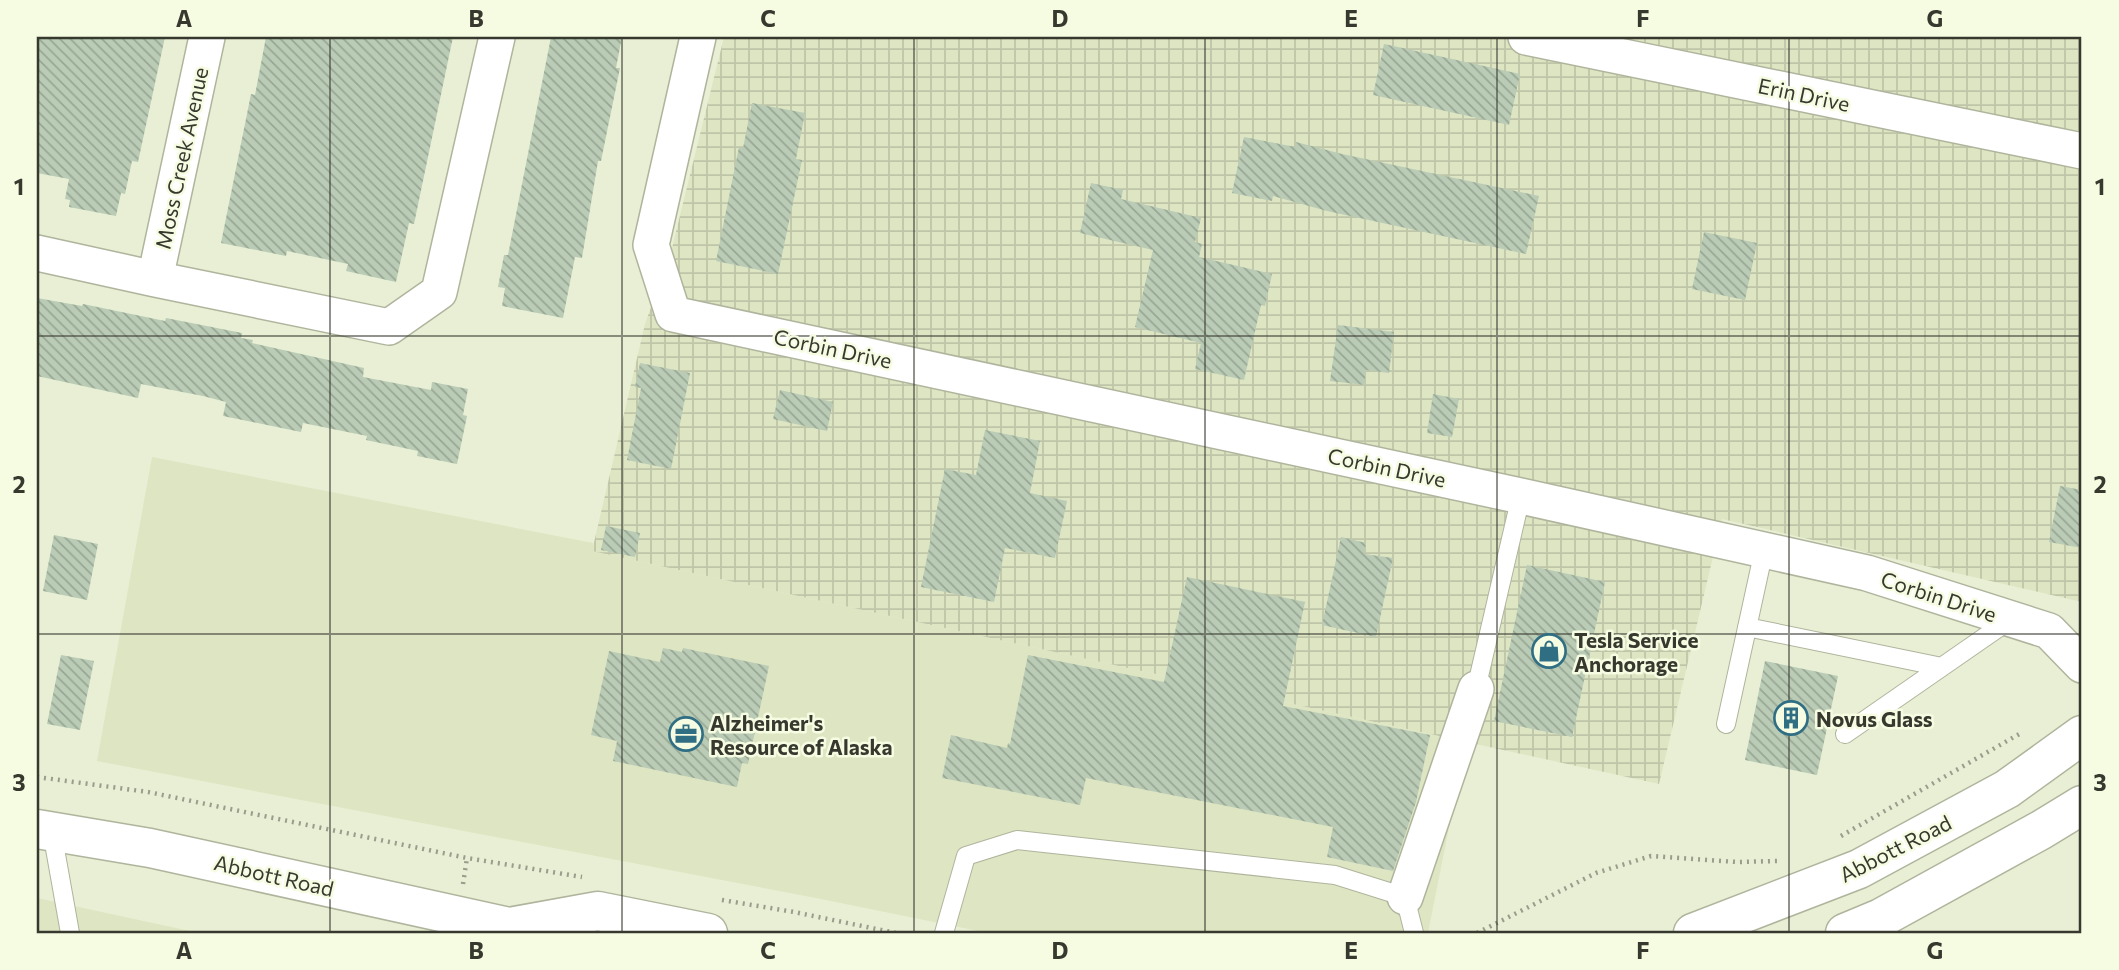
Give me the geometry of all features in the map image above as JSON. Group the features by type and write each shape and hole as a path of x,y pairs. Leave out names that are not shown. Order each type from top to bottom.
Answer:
{"main road":[{"name":"Abbott Road","path":"1693,933 1859,869 2007,789 2082,735"},
{"path":"1845,933 1881,918 2082,805"},
{"name":"Abbott Road","path":"44,830 149,848 513,931 598,911 708,933"}],"street":[{"name":"Moss Creek Avenue","path":"155,279 207,37"},
{"path":"37,253 389,327 439,292 497,37"},
{"name":"Corbin Drive","path":"698,37 651,245 673,314 1867,573 2049,631 2082,665"},
{"name":"Erin Drive","path":"1526,37 2082,151"},
{"path":"1405,897 1476,689"}],"lane":[{"path":"1476,689 1521,496"},
{"path":"1726,724 1763,550"},
{"path":"1845,734 2011,619"},
{"path":"1746,627 1942,667"},
{"path":"44,830 70,933"},
{"path":"944,933 966,856 1017,840 1335,875 1405,897 1414,933"}],"path":[{"path":"1832,841 2023,731"},
{"path":"37,777 148,792 467,858"},
{"path":"1477,933 1596,873 1651,856 1738,862 1784,861"}],"shaded area":[{"path":"724,37 2082,37 2082,602 1722,519 1659,784 592,551 645,324 672,248"},
{"path":"152,457 593,543 593,551 1466,742 1428,933 988,933 97,761"},
{"path":"37,898 199,933 37,933"}],"building":[{"path":"37,37 165,37 138,162 132,161 125,194 121,193 116,216 69,207 70,200 65,199 69,179 37,173"},
{"path":"266,37 453,37 414,224 409,223 396,282 346,271 348,264 287,251 286,256 221,243 251,94 255,95"},
{"path":"551,37 622,37 616,68 620,68 601,161 598,161 582,258 575,257 563,318 502,306 505,288 498,287 504,255 508,255"},
{"path":"1384,44 1520,74 1509,125 1373,95"},
{"path":"752,103 805,113 796,159 802,160 778,274 716,261 739,147 743,148"},
{"path":"1244,137 1295,147 1296,142 1539,196 1526,254 1327,211 1273,196 1272,201 1232,193"},
{"path":"1091,183 1123,190 1121,199 1201,218 1195,242 1202,244 1199,257 1272,274 1265,306 1261,305 1244,380 1195,369 1201,343 1135,327 1153,250 1080,233"},
{"path":"1704,232 1757,243 1745,300 1692,289"},
{"path":"37,298 242,333 241,338 253,340 252,343 364,368 363,377 431,390 432,382 468,389 463,415 467,416 457,464 417,456 418,451 366,440 367,436 303,423 301,432 223,416 226,402 203,396 141,384 138,398 37,376"},
{"path":"1338,325 1394,332 1389,373 1366,370 1364,385 1330,381"},
{"path":"640,363 690,373 671,469 627,460 641,388 635,387"},
{"path":"780,390 833,402 827,431 773,419"},
{"path":"1433,394 1459,399 1452,437 1427,433"},
{"path":"985,430 1040,441 1030,493 1067,501 1055,558 1005,548 994,602 921,587 945,469 976,475"},
{"path":"2060,486 2082,490 2082,548 2049,542"},
{"path":"606,526 640,533 635,557 601,550"},
{"path":"54,535 98,544 87,600 43,591"},
{"path":"1341,537 1366,543 1364,554 1393,558 1376,637 1322,625"},
{"name":"Tesla Service Anchorage","path":"1527,565 1605,582 1572,737 1494,721"},
{"path":"1187,577 1305,602 1283,706 1430,735 1416,802 1393,871 1327,857 1333,827 1086,778 1080,805 942,778 951,735 1007,748 1008,743 1010,744 1028,655 1164,682"},
{"path":"663,648 682,652 683,648 769,666 748,764 742,763 737,787 613,761 617,741 591,735 609,651 660,662"},
{"path":"61,655 94,661 80,730 47,724"},
{"name":"Novus Glass","path":"1765,661 1838,676 1817,775 1745,760"}],"place":[{"name":"Tesla Service Anchorage","path":"1549,651"},
{"name":"Novus Glass","path":"1791,718"},
{"name":"Alzheimer's Resource of Alaska","path":"686,734"}]}
